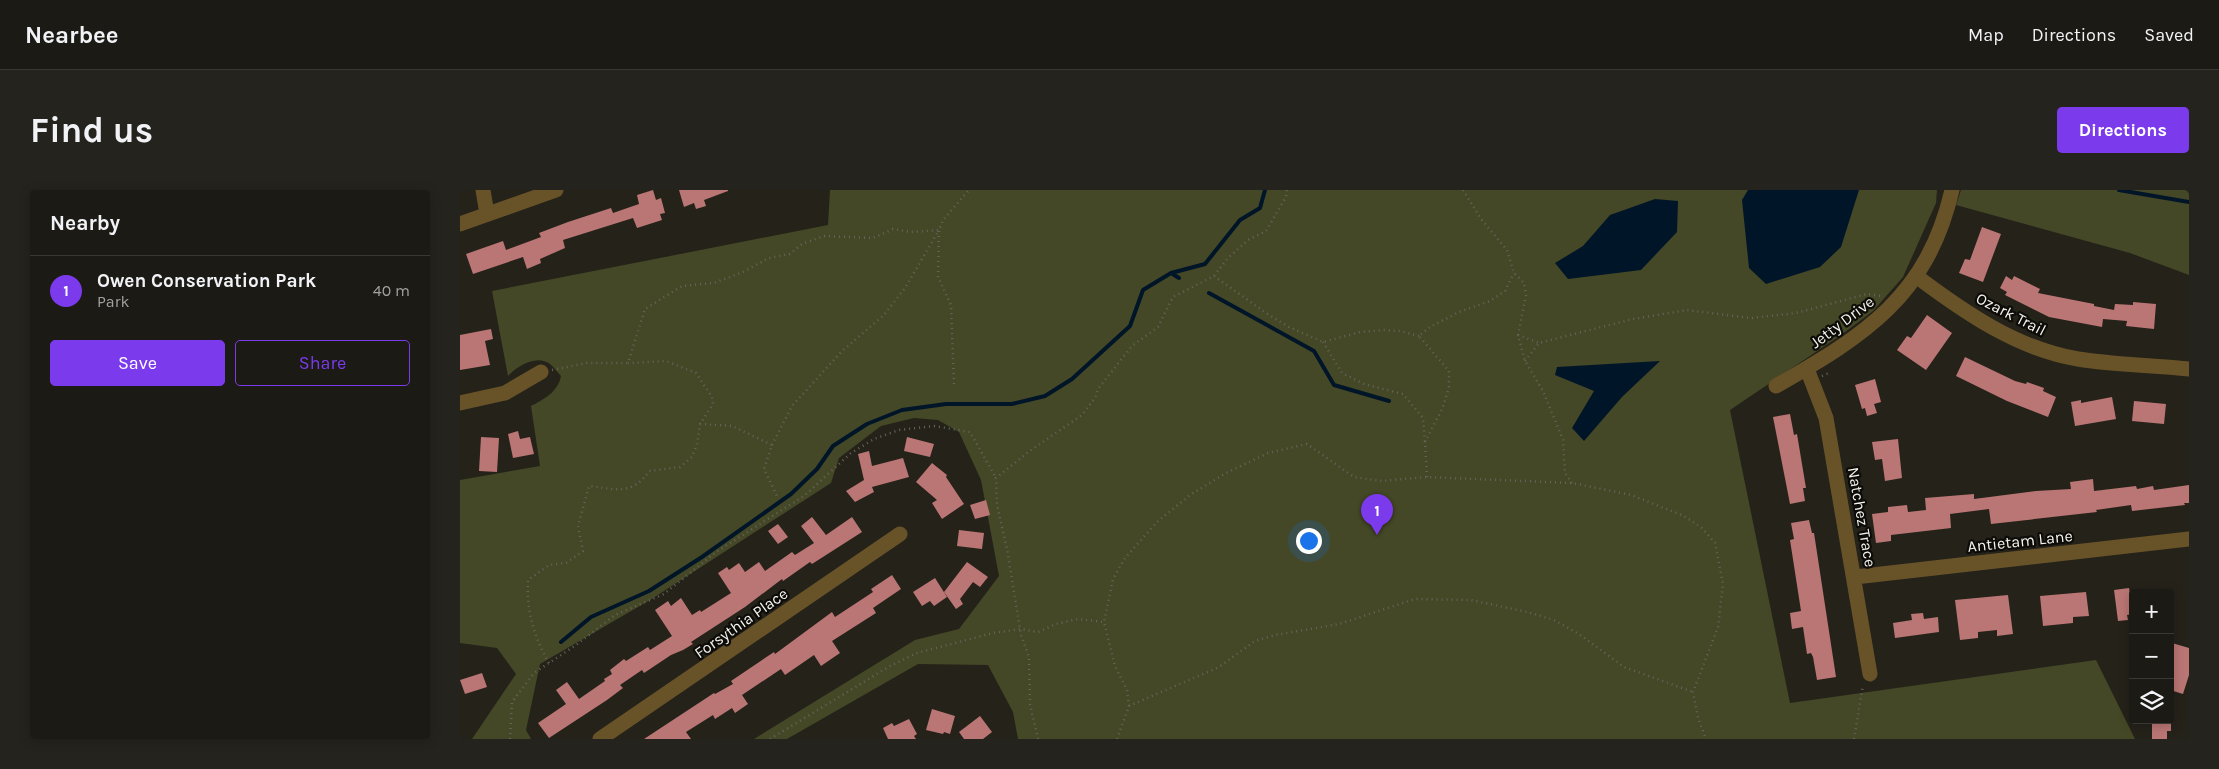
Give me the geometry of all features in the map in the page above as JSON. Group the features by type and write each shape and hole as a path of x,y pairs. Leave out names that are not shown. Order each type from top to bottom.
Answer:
{"street":[{"path":"483,190 487,214"},
{"path":"460,224 556,190"},
{"name":"Jetty Drive","path":"1776,386 1834,353 1873,324 1893,305 1916,276 1941,227 1952,190"},
{"name":"Ozark Trail","path":"1916,276 1964,310 2024,344 2078,359 2189,369"},
{"name":"Natchez Trace","path":"1807,369 1826,418 1855,577 1870,674"},
{"path":"460,403 505,393 541,372"},
{"name":"Forsythia Place","path":"600,739 900,534"},
{"name":"Antietam Lane","path":"1855,577 2189,539"}],"path":[{"path":"954,384 951,305 938,277 940,230 943,220 969,190"},
{"path":"996,478 1031,450 1082,415 1098,389 1132,346 1158,327 1173,297 1214,276 1227,259 1248,240 1266,231 1286,197 1287,190"},
{"path":"1463,190 1481,220 1507,250 1514,272 1524,283 1526,295 1518,335 1525,361 1543,391 1564,440 1565,473 1572,483"},
{"path":"628,363 645,309 682,286 714,283 742,272 769,258 790,254 802,244 824,236 873,238 893,229 911,232 940,230"},
{"path":"778,498 764,469 772,445 792,406 842,351 884,315 905,288 940,230"},
{"path":"1420,336 1430,327 1459,312 1490,301 1505,291 1514,272"},
{"path":"1214,276 1269,315 1289,327 1323,342 1342,373 1364,384 1403,394 1423,418 1427,476"},
{"path":"1518,335 1539,343 1633,319 1687,310 1751,318 1796,313 1867,294 1880,296"},
{"path":"1323,342 1360,332 1383,330 1400,331 1420,336 1449,371 1449,388 1442,410 1425,442"},
{"path":"1525,361 1539,343"},
{"path":"541,372 587,363 666,361 696,373 712,397 712,404 700,424 697,444 692,458 680,467 649,471 642,482 624,490 588,486 578,526 583,551 566,563 549,565 528,580 527,599 531,618 538,645 549,663"},
{"path":"700,424 732,426 772,445"},
{"path":"510,739 512,702 534,673 576,645 615,615 664,594 716,552 804,496 851,453 874,439 899,430 934,426 970,432 996,478 997,505 1007,549 1020,629 1029,657 1030,704 1038,739"},
{"path":"1118,739 1129,706 1127,690 1115,666 1104,622 1114,579 1125,558 1158,522 1190,495 1226,473 1260,457 1307,444 1354,477 1382,481 1427,476 1572,483 1631,495 1684,516 1702,528 1715,543 1723,584 1718,627 1693,692 1698,718 1706,739"},
{"path":"1129,706 1220,667 1255,641 1275,635 1338,624 1415,599 1471,600 1554,620 1579,634 1624,667 1693,692"},
{"path":"770,739 823,709 890,666 917,653 993,632 1020,629 1038,632 1056,624 1078,619 1104,622"},
{"path":"1854,739 1863,682 1870,674"}],"green space":[{"path":"830,190 1937,190 1936,203 1903,277 1873,311 1841,335 1730,410 1790,703 2096,660 2135,739 1018,739 1013,712 988,665 918,664 787,739 754,739 915,640 959,629 999,576 981,480 959,432 938,420 914,418 881,426 839,458 831,483 650,600 540,664 526,730 531,739 472,739 516,674 497,648 460,643 460,480 540,466 531,406 545,398 557,387 561,376 550,364 539,360 522,365 508,376 492,291 828,225"},
{"path":"1961,190 2189,190 2189,275 2130,253 1956,205"}],"water":[{"path":"1748,190 1859,190 1841,247 1820,267 1766,284 1749,268 1742,200"},
{"path":"1655,199 1678,201 1677,232 1641,270 1568,279 1555,263 1583,246 1610,215"},
{"path":"1660,361 1622,397 1584,441 1572,428 1594,391 1555,375 1557,367"}],"building":[{"path":"653,190 656,200 661,198 665,213 660,214 662,220 637,228 633,218 563,240 565,248 540,259 541,263 527,269 523,257 473,274 466,254 503,241 506,250 541,237 539,233 568,222 611,208 613,213 639,204 637,195"},
{"path":"679,190 728,191 704,200 706,206 696,209 694,203 684,207"},
{"path":"1982,227 2001,234 1983,282 1959,273 1965,259 1970,260"},
{"path":"2006,276 2012,280 2014,276 2040,289 2038,293 2114,310 2115,304 2133,305 2133,302 2156,304 2154,329 2126,326 2127,321 2103,319 2102,327 2049,317 2005,295 2007,292 2000,288"},
{"path":"1927,315 1952,333 1926,370 1897,350 1907,336 1911,338"},
{"path":"491,329 493,339 485,341 490,365 460,370 460,335"},
{"path":"1965,357 2015,381 2026,384 2027,382 2044,388 2043,391 2056,397 2048,417 2007,401 1956,376"},
{"path":"1875,379 1881,402 1874,404 1877,413 1867,416 1865,408 1862,409 1855,385"},
{"path":"2112,397 2116,419 2075,426 2071,402 2081,400 2081,403"},
{"path":"2134,401 2166,404 2164,424 2132,421"},
{"path":"1790,414 1794,435 1797,434 1806,488 1803,488 1805,501 1790,504 1773,417"},
{"path":"518,431 520,439 530,437 534,454 513,458 508,434"},
{"path":"481,437 499,438 497,472 479,471"},
{"path":"907,437 934,444 930,457 904,451"},
{"path":"1898,439 1902,478 1885,481 1882,459 1875,460 1872,442"},
{"path":"869,451 872,466 903,458 909,477 872,487 874,492 855,502 846,491 864,480 858,454"},
{"path":"932,463 947,475 946,477 964,504 942,519 932,503 937,500 916,482"},
{"path":"2093,479 2094,491 2136,486 2137,489 2153,486 2154,490 2189,485 2189,503 2132,511 2131,505 2096,510 2097,512 1991,524 1989,509 1950,514 1951,528 1891,535 1891,541 1876,543 1872,514 1888,512 1888,507 1907,505 1908,512 1926,510 1925,498 1974,494 1974,499 2036,491 2071,489 2070,482"},
{"path":"986,500 990,515 975,519 970,505"},
{"path":"812,517 826,535 852,517 862,532 812,564 810,562 783,581 782,579 745,607 691,642 693,644 671,655 644,673 642,670 620,685 623,688 607,700 549,738 538,723 566,704 556,690 567,682 579,699 605,681 604,679 612,674 610,670 624,659 626,661 648,647 650,650 672,636 655,610 668,601 671,606 681,598 692,615 700,610 701,612 731,593 718,573 727,567 729,570 739,563 745,572 759,562 765,571 792,552 795,555 814,543 801,526"},
{"path":"1809,520 1812,533 1814,533 1836,677 1817,680 1813,657 1811,653 1807,654 1803,627 1792,629 1790,613 1801,611 1790,540 1794,539 1791,523"},
{"path":"778,524 788,537 778,544 768,531"},
{"path":"959,530 984,533 982,549 957,546"},
{"path":"967,562 988,577 980,587 973,582 960,599 963,604 956,609 944,592"},
{"path":"892,575 901,589 873,608 876,613 832,641 840,653 821,666 814,655 785,675 781,669 742,695 748,704 735,713 732,708 715,719 713,715 686,732 691,739 644,739 714,693 733,684 731,681 774,652 775,654 832,612 835,617 873,592 871,589"},
{"path":"935,578 947,597 934,606 930,601 922,606 913,592"},
{"path":"2129,588 2128,620 2118,621 2114,590"},
{"path":"2086,592 2089,616 2073,617 2073,623 2043,626 2040,596"},
{"path":"2008,595 2013,634 1997,636 1997,630 1978,632 1978,638 1960,640 1955,600"},
{"path":"1923,613 1924,619 1938,617 1939,632 1895,638 1893,623 1912,620 1911,614"},
{"path":"2174,644 2189,648 2189,675 2183,694 2174,691"},
{"path":"482,673 487,687 465,694 460,680"},
{"path":"932,709 955,716 950,734 926,730"},
{"path":"980,716 992,732 983,739 964,739 959,732"},
{"path":"909,719 917,734 914,736 916,739 888,739 883,728 892,723 894,726"},
{"path":"2152,724 2171,724 2171,731 2167,731 2167,739 2152,739"}],"waterway":[{"path":"561,642 591,617 649,591 702,557 791,494 817,469 833,446 867,424 902,410 946,404 1012,404 1045,396 1072,379 1130,326 1143,290 1171,273 1205,264 1240,220 1260,208 1265,190"},
{"path":"2119,190 2189,202"},
{"path":"1171,273 1179,278"},
{"path":"1209,293 1314,351 1334,385 1389,401"}],"place":[{"name":"Owen Conservation Park","path":"1377,535"}]}
